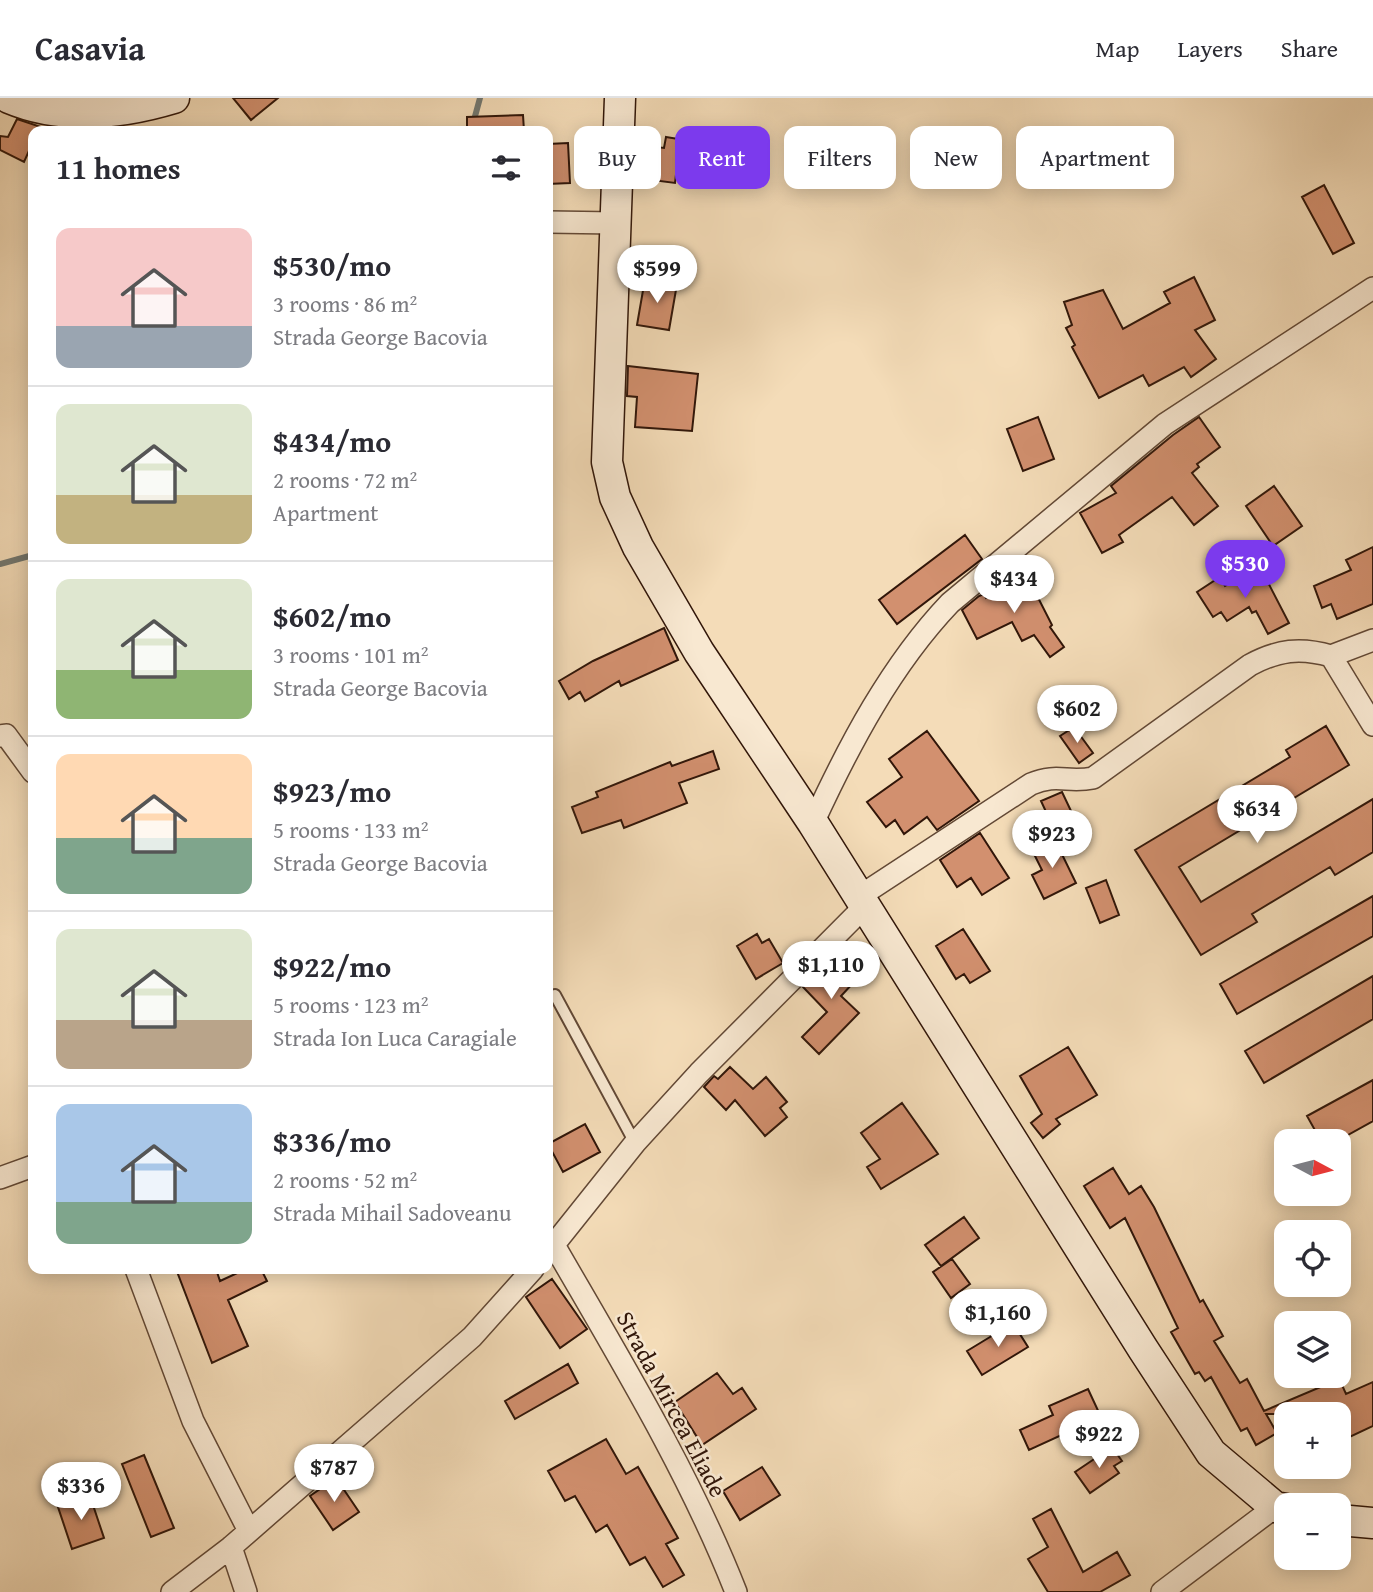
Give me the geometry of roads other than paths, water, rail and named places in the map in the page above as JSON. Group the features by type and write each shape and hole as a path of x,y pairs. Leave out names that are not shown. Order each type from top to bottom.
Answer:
{"main road":[{"path":"9,98 60,111 108,112 174,98"},
{"path":"620,98 607,462 615,497 638,547 699,652 863,900 1143,1349 1212,1452 1274,1503"},
{"path":"1351,1521 1373,1523"}],"street":[{"path":"553,222 616,223"},
{"path":"813,822 839,768 895,673 925,629 950,603 1165,424 1373,288"},
{"path":"553,1246 635,1143 863,900 1031,784 1057,776 1076,781 1093,778 1250,664 1283,650 1331,656 1373,640"},
{"path":"1331,656 1373,725"},
{"path":"0,736 6,735 28,765"},
{"path":"0,1178 28,1168"},
{"name":"Strada Mircea Eliade","path":"553,1251 611,1343 717,1544 736,1592"},
{"path":"138,1274 193,1421 249,1531"},
{"path":"172,1592 231,1547 472,1338 529,1274"},
{"path":"1162,1592 1274,1512"},
{"path":"231,1547 246,1592"}],"lane":[{"path":"555,995 635,1143"}],"waterway":[{"path":"472,126 480,98"},
{"path":"0,564 28,556"}]}
